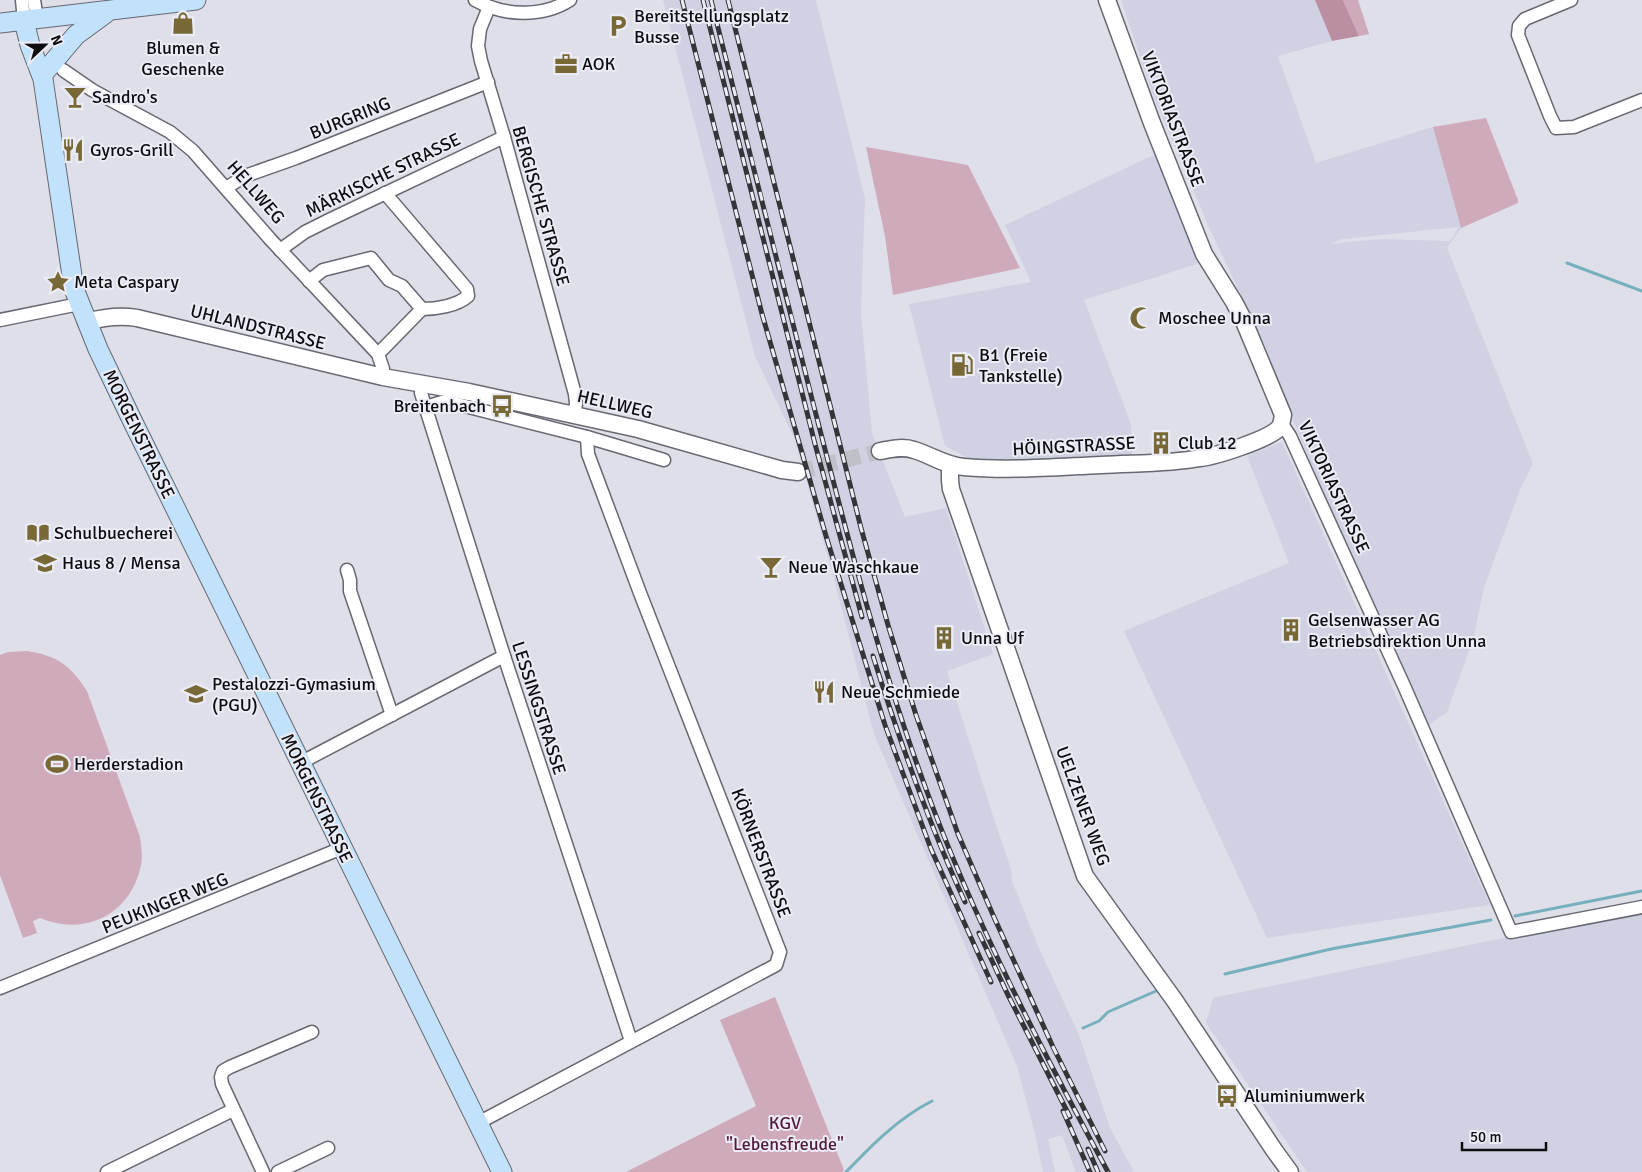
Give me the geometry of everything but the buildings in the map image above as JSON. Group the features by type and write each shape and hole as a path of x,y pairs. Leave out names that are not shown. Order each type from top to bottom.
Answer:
{"main road":[{"path":"17,21 196,0"},
{"path":"43,76 76,35 109,11"},
{"name":"MORGENSTRASSE","path":"17,21 43,76 73,282 86,322 300,763 502,1172"},
{"name":"MORGENSTRASSE","path":"17,21 43,76"}],"street":[{"name":"MORGENSTRASSE","path":"17,21 22,0"},
{"name":"MORGENSTRASSE","path":"17,21 34,0"},
{"path":"475,0 508,12 528,13 550,9 570,0"},
{"name":"VIKTORIASTRASSE","path":"1107,0 1204,254 1243,319 1283,415 1282,424 1290,436 1405,688 1511,932 1642,907"},
{"path":"1570,0 1525,19 1519,26 1518,35 1556,128 1574,127 1642,100"},
{"name":"BERGISCHE STRASSE","path":"487,4 479,37 481,61 575,394 574,415"},
{"name":"HELLWEG","path":"63,70 92,90 170,132 193,151 280,250 378,354"},
{"name":"BURGRING","path":"226,188 245,176 296,158 488,82"},
{"name":"MÄRKISCHE STRASSE","path":"280,250 305,232 504,137"},
{"path":"383,377 383,368 378,354 422,309 430,309 462,301 468,296 467,289 385,193"},
{"path":"309,281 323,270 372,258 389,280 402,286 422,309"},
{"path":"0,320 79,304"},
{"name":"UHLANDSTRASSE","path":"86,322 108,317 124,316 137,318 383,377 421,384"},
{"name":"HELLWEG","path":"421,384 469,392 574,415 655,434 782,470 798,472"},
{"name":"LESSINGSTRASSE","path":"421,384 421,393 504,656 631,1041"},
{"path":"426,407 442,402 450,402 587,437 664,460"},
{"name":"HÖINGSTRASSE","path":"950,465 1009,469 1200,458 1214,456 1247,444 1271,433 1282,424"},
{"name":"KÖRNERSTRASSE","path":"478,1123 776,965 780,952 640,593 588,454 587,437"},
{"path":"880,451 893,448 913,449 950,465"},
{"name":"UELZENER WEG","path":"950,465 952,489 1085,876 1175,1001 1290,1172"},
{"path":"347,570 350,580 350,591 392,715"},
{"path":"300,763 504,656"},
{"name":"PEUKINGER WEG","path":"1,985 342,848"},
{"path":"263,1172 222,1084 221,1077 223,1071 312,1032"},
{"path":"107,1172 234,1110"},
{"path":"278,1172 328,1148"}],"shaded area":[{"path":"663,0 816,0 865,198 861,313 872,433 905,517 946,508 993,654 947,671 1011,869 1012,881 1038,946 1079,1035 1110,1128 1134,1172 1076,1172 1062,1135 1048,1139 1055,1172 1043,1172 1017,1066 874,734 833,575 795,440 755,356"},
{"path":"1121,0 1315,0 1332,41 1278,56 1316,163 1433,127 1461,228 1447,248 1533,464 1522,485 1484,587 1473,640 1447,712 1429,725 1343,543 1254,323 1208,225 1153,95","holes":["1459,227 1450,241 1380,239 1329,244 1343,239"]},
{"path":"1315,0 1343,0 1359,36 1332,41"},
{"path":"1156,154 1203,262 1084,300 1131,424 1132,456 1014,462 971,460 945,446 909,304 1031,282 1005,225"},
{"path":"1282,442 1490,905 1267,938 1124,631 1289,563 1247,456"},
{"path":"1642,912 1642,1172 1307,1172 1206,1023 1213,998 1537,931"}],"green space":[{"path":"1343,0 1358,0 1369,34 1359,36"},
{"path":"1486,118 1518,203 1461,228 1433,127"},
{"path":"866,147 968,165 1020,268 893,295 885,236"},
{"name":"Herderstadion","path":"27,651 47,656 62,663 75,674 87,691 140,837 142,858 136,882 127,897 117,908 104,917 74,925 40,918 33,921 37,933 23,938 0,875 0,655 8,652"},
{"name":"KGV \"Lebensfreude\"","path":"775,997 844,1170 842,1172 626,1172 756,1106 720,1020"}],"waterway":[{"path":"1567,263 1642,291"},
{"path":"1515,916 1642,891"},
{"path":"1225,974 1331,949 1491,920"},
{"path":"1083,1028 1099,1021 1108,1012 1156,991"},
{"path":"846,1172 875,1142 896,1124 932,1101"}],"tunnel":[{"path":"798,472 880,451"}],"railway":[{"path":"682,0 762,314 826,536 885,725 931,849 991,982"},
{"path":"703,0 815,444 862,617"},
{"path":"711,0 851,547 878,645 909,741 945,838 987,935 1010,984 1108,1172"},
{"path":"728,0 861,528 916,715 958,834 993,915 1053,1047 1105,1151"},
{"path":"873,656 915,780 965,902"},
{"path":"979,933 1007,993 1070,1117"},
{"path":"1063,1111 1090,1172"},
{"path":"1088,1149 1098,1172"}],"place":[{"name":"Blumen & Geschenke","path":"183,23"},
{"name":"Bereitstellungsplatz Busse","path":"618,26"},
{"name":"AOK","path":"566,64"},
{"name":"Sandro's","path":"75,97"},
{"name":"Gyros-Grill","path":"73,150"},
{"name":"Meta Caspary","path":"58,282"},
{"name":"Moschee Unna","path":"1141,318"},
{"name":"B1 (Freie Tankstelle)","path":"962,365"},
{"name":"Breitenbach","path":"502,406"},
{"name":"Club 12","path":"1161,443"},
{"name":"Schulbuecherei","path":"38,533"},
{"name":"Haus 8 / Mensa","path":"45,563"},
{"name":"Neue Waschkaue","path":"771,567"},
{"name":"Gelsenwasser AG Betriebsdirektion Unna","path":"1291,630"},
{"name":"Unna Uf","path":"944,638"},
{"name":"Neue Schmiede","path":"824,692"},
{"name":"Pestalozzi-Gymasium (PGU)","path":"196,694"},
{"name":"Herderstadion","path":"57,764"},
{"name":"Aluminiumwerk","path":"1227,1096"}]}
